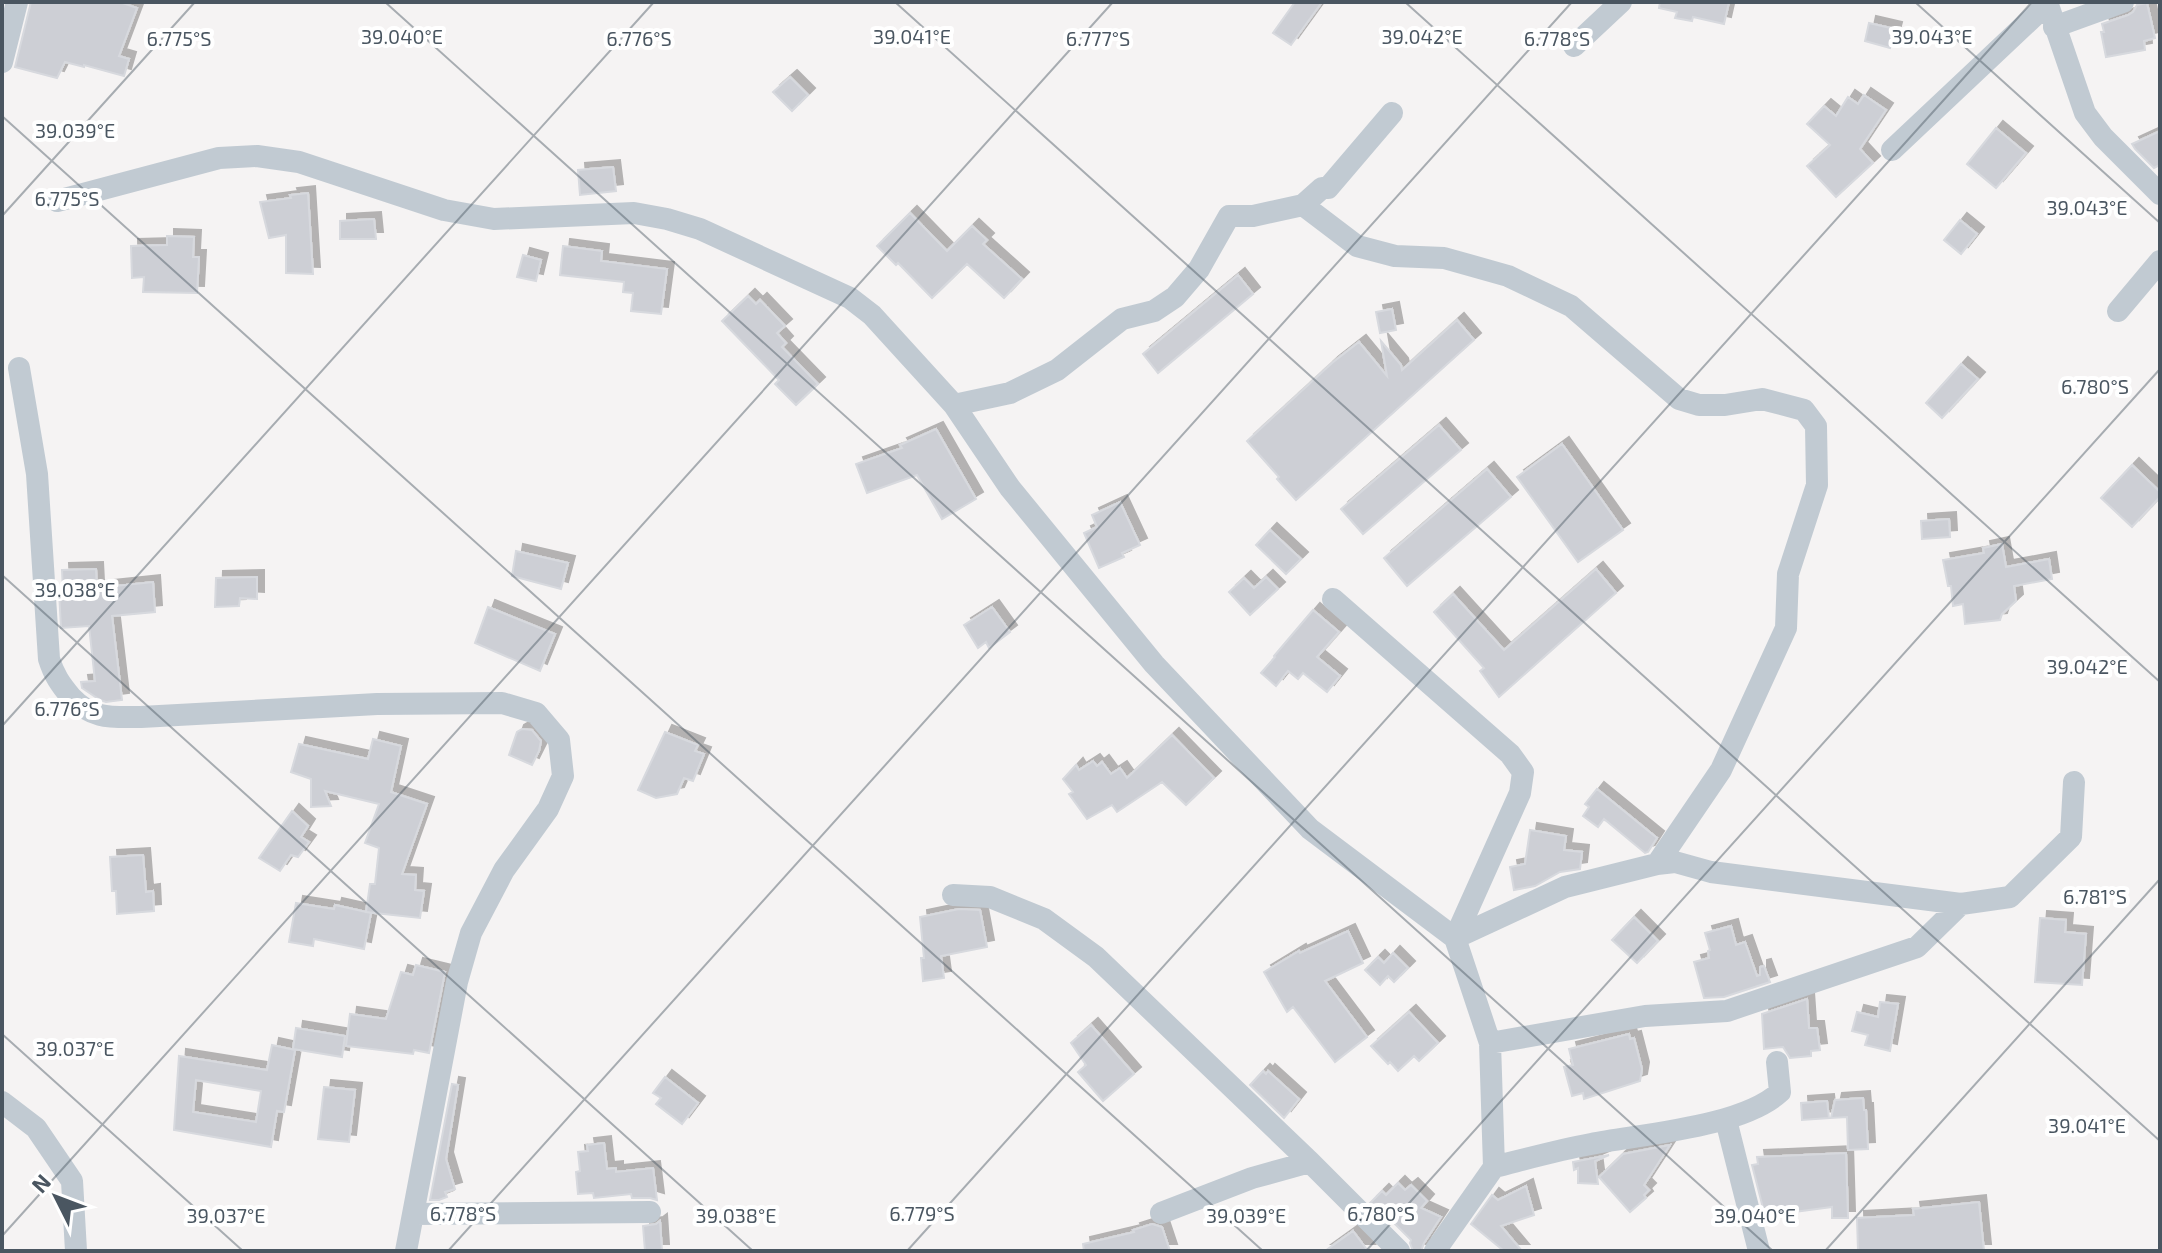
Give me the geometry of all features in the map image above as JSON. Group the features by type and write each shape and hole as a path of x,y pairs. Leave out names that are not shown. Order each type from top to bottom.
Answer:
{"street":[{"path":"2,62 17,2"},
{"path":"1574,46 1621,2"},
{"path":"2054,27 2123,2"},
{"path":"1892,150 2047,3 2085,113 2103,137 2160,194"},
{"path":"954,405 1010,393 1057,370 1122,319 1154,311 1175,297 1199,269 1229,216 1253,216 1303,205 1322,188 1328,188 1392,113"},
{"path":"57,201 219,158 257,156 299,162 444,210 494,219 634,213 667,219 700,229 850,298 872,315 954,405 1010,488 1154,664 1310,829 1455,938 1490,1043 1494,1167 1435,1251"},
{"path":"1303,205 1357,246 1395,256 1444,258 1508,276 1571,306 1679,399 1699,405 1725,405 1762,399 1804,410 1816,426 1817,485 1788,574 1786,628 1721,770 1657,864"},
{"path":"2118,311 2160,261"},
{"path":"19,368 37,474 49,659 56,681 83,709 106,717 141,717 377,704 502,703 536,713 559,740 563,776 548,809 504,870 471,933 457,982 406,1251"},
{"path":"1333,599 1510,754 1523,772 1520,793 1455,938"},
{"path":"1455,938 1565,887 1675,862 1711,872 1961,904 2010,897 2071,837 2074,782"},
{"path":"953,895 990,897 1044,919 1096,957 1399,1251"},
{"path":"1490,1043 1645,1016 1727,1011 1917,947 1961,904"},
{"path":"1494,1167 1587,1145 1726,1120 1769,1102 1780,1092 1777,1062"},
{"path":"2,1102 36,1128 72,1181 76,1251"},
{"path":"1726,1120 1759,1251"},
{"path":"1161,1213 1252,1178 1310,1162"},
{"path":"414,1214 650,1212"}],"building":[{"path":"31,2 120,2 137,8 119,56 129,59 124,76 65,62 57,78 15,67"},
{"path":"1295,2 1322,2 1291,45 1273,33"},
{"path":"1660,2 1729,2 1724,24 1693,17 1692,21 1675,18 1677,12 1659,8"},
{"path":"2147,3 2155,38 2144,41 2145,50 2106,57 2102,24 2128,15 2137,5"},
{"path":"1869,23 1895,29 1890,48 1865,41"},
{"path":"790,77 808,95 792,111 773,92"},
{"path":"1864,95 1886,110 1860,149 1873,163 1836,197 1807,166 1830,145 1807,124 1824,106 1836,116 1848,97 1858,104"},
{"path":"1996,128 2026,153 1996,188 1967,164"},
{"path":"2160,131 2160,165 2154,168 2132,144"},
{"path":"613,167 616,191 580,195 578,170"},
{"path":"308,193 313,274 286,273 286,235 269,238 260,202"},
{"path":"910,213 947,251 972,226 987,240 983,244 1022,279 1004,298 967,264 932,298 877,246"},
{"path":"374,219 376,239 340,239 340,221"},
{"path":"1960,220 1977,234 1961,254 1944,240"},
{"path":"167,236 194,237 193,257 199,257 197,293 143,292 144,277 132,278 131,246 167,245"},
{"path":"563,246 602,251 601,261 667,269 661,314 631,311 633,293 623,292 624,282 560,275"},
{"path":"523,255 541,260 536,281 517,277"},
{"path":"1238,275 1253,294 1158,373 1143,354"},
{"path":"748,296 756,304 760,300 785,326 777,333 786,343 782,347 818,384 796,405 775,384 779,380 722,321"},
{"path":"1392,309 1396,330 1380,333 1376,312"},
{"path":"1457,320 1474,340 1296,500 1247,441 1359,342 1387,376 1381,341 1402,370"},
{"path":"1961,364 1978,379 1942,418 1926,403"},
{"path":"1439,425 1461,450 1363,534 1341,509"},
{"path":"936,429 976,499 942,519 917,475 867,493 856,464 902,448 900,445"},
{"path":"1562,444 1623,530 1578,562 1517,477"},
{"path":"2132,465 2160,492 2160,497 2132,527 2101,498"},
{"path":"1487,469 1511,497 1407,586 1384,558"},
{"path":"1120,502 1140,545 1122,553 1124,557 1099,568 1084,533 1097,527 1092,515"},
{"path":"1949,519 1950,537 1922,539 1921,521"},
{"path":"1270,530 1301,559 1286,574 1256,545"},
{"path":"2002,544 2006,567 2049,559 2052,579 2014,586 2016,601 2000,620 1965,624 1963,604 1953,606 1943,560 1984,553 1983,548"},
{"path":"516,551 568,563 561,589 512,576"},
{"path":"96,569 97,588 153,582 155,612 112,616 122,700 106,702 82,688 81,682 95,681 89,626 61,628 59,591 63,591 62,570"},
{"path":"1596,569 1616,593 1499,697 1480,671 1484,668 1434,612 1453,594 1504,650"},
{"path":"257,577 257,599 240,598 239,606 215,607 216,578"},
{"path":"1266,577 1278,589 1250,615 1229,592 1244,578 1254,588"},
{"path":"488,607 555,634 540,671 475,643"},
{"path":"992,607 1010,632 989,648 986,642 978,648 964,625"},
{"path":"1313,610 1339,632 1317,657 1340,676 1327,692 1303,673 1298,679 1288,671 1276,686 1261,673"},
{"path":"532,730 541,741 532,765 509,755 517,732"},
{"path":"665,732 698,745 695,751 704,754 693,781 684,778 677,794 656,798 638,790"},
{"path":"1172,735 1214,778 1186,805 1162,782 1117,812 1112,805 1087,819 1069,794 1073,792 1063,779 1076,765 1079,770 1093,761 1097,766 1102,762 1111,774 1120,768 1127,778"},
{"path":"373,739 401,746 391,792 427,804 402,874 416,875 415,890 424,891 420,918 366,912 370,884 375,884 379,848 365,843 379,804 325,791 331,806 311,807 311,779 291,772 299,744 368,759"},
{"path":"1597,789 1657,838 1648,852 1645,853 1604,819 1598,827 1583,816 1589,807 1585,804"},
{"path":"292,811 308,826 301,837 309,842 298,857 291,855 280,871 259,858"},
{"path":"1530,830 1566,836 1564,850 1582,852 1580,869 1560,872 1535,886 1514,890 1510,867 1525,864"},
{"path":"143,855 146,892 153,891 154,911 117,914 110,857"},
{"path":"296,903 334,909 335,905 371,913 364,949 314,939 313,946 289,942"},
{"path":"959,909 980,910 987,947 941,956 944,978 923,981 920,917"},
{"path":"1634,917 1658,941 1637,963 1612,940"},
{"path":"2040,918 2066,920 2065,932 2086,934 2082,985 2035,982"},
{"path":"1731,926 1736,945 1745,942 1757,976 1760,975 1760,967 1764,966 1770,982 1724,997 1704,998 1694,962 1709,958 1705,933"},
{"path":"1348,931 1363,963 1325,981 1367,1037 1335,1062 1293,1007 1287,1012 1264,972 1299,951"},
{"path":"1393,953 1408,968 1394,982 1388,976 1380,985 1365,970 1378,957 1384,963"},
{"path":"416,965 445,972 429,1053 346,1046 350,1014 386,1019 401,972 413,975"},
{"path":"1807,999 1809,1028 1817,1028 1820,1050 1811,1051 1811,1056 1790,1058 1783,1047 1764,1049 1762,1014"},
{"path":"1880,1002 1898,1004 1890,1051 1865,1045 1868,1035 1852,1031 1857,1012 1878,1017"},
{"path":"1409,1012 1438,1043 1419,1061 1414,1056 1398,1071 1371,1046"},
{"path":"1091,1025 1134,1074 1103,1101 1078,1072 1086,1065 1071,1043"},
{"path":"296,1028 345,1036 342,1057 293,1049"},
{"path":"1629,1034 1630,1039 1634,1038 1642,1069 1640,1081 1584,1099 1583,1093 1572,1096 1564,1067 1573,1065 1569,1049"},
{"path":"272,1045 295,1050 284,1112 277,1111 271,1147 174,1130 179,1056 267,1070","holes":["196,1080 261,1091 256,1122 193,1112"]},
{"path":"1263,1071 1266,1074 1268,1071 1299,1099 1284,1118 1250,1085"},
{"path":"665,1077 698,1103 682,1124 656,1104 661,1098 653,1093"},
{"path":"452,1084 458,1085 446,1159 455,1189 445,1192 447,1197 430,1200"},
{"path":"324,1087 355,1090 349,1142 318,1139"},
{"path":"1863,1098 1868,1149 1848,1150 1847,1117 1831,1118 1835,1100"},
{"path":"1827,1101 1829,1118 1802,1120 1801,1103"},
{"path":"604,1143 607,1169 616,1168 616,1172 653,1168 657,1200 632,1198 631,1194 594,1198 593,1193 578,1194 578,1152 588,1151 587,1145"},
{"path":"1670,1145 1644,1185 1649,1190 1644,1195 1646,1198 1630,1212 1599,1177 1623,1154"},
{"path":"1846,1153 1848,1218 1832,1218 1832,1207 1765,1216 1752,1165 1758,1164 1757,1157"},
{"path":"1609,1155 1595,1161 1598,1184 1578,1183 1578,1168 1574,1170 1573,1162"},
{"path":"1398,1183 1405,1190 1411,1185 1427,1201 1421,1208 1441,1217 1421,1251 1413,1251 1411,1240 1370,1203 1382,1191 1386,1195"},
{"path":"1526,1186 1534,1215 1501,1226 1522,1251 1504,1251 1471,1224 1492,1195 1498,1200"},
{"path":"1979,1202 1984,1251 1858,1251 1857,1218 1914,1215 1913,1209"},
{"path":"660,1221 662,1251 645,1251 643,1226"},
{"path":"1152,1224 1162,1227 1170,1251 1084,1251 1083,1244 1134,1232"},
{"path":"1353,1231 1368,1251 1325,1251"}]}
